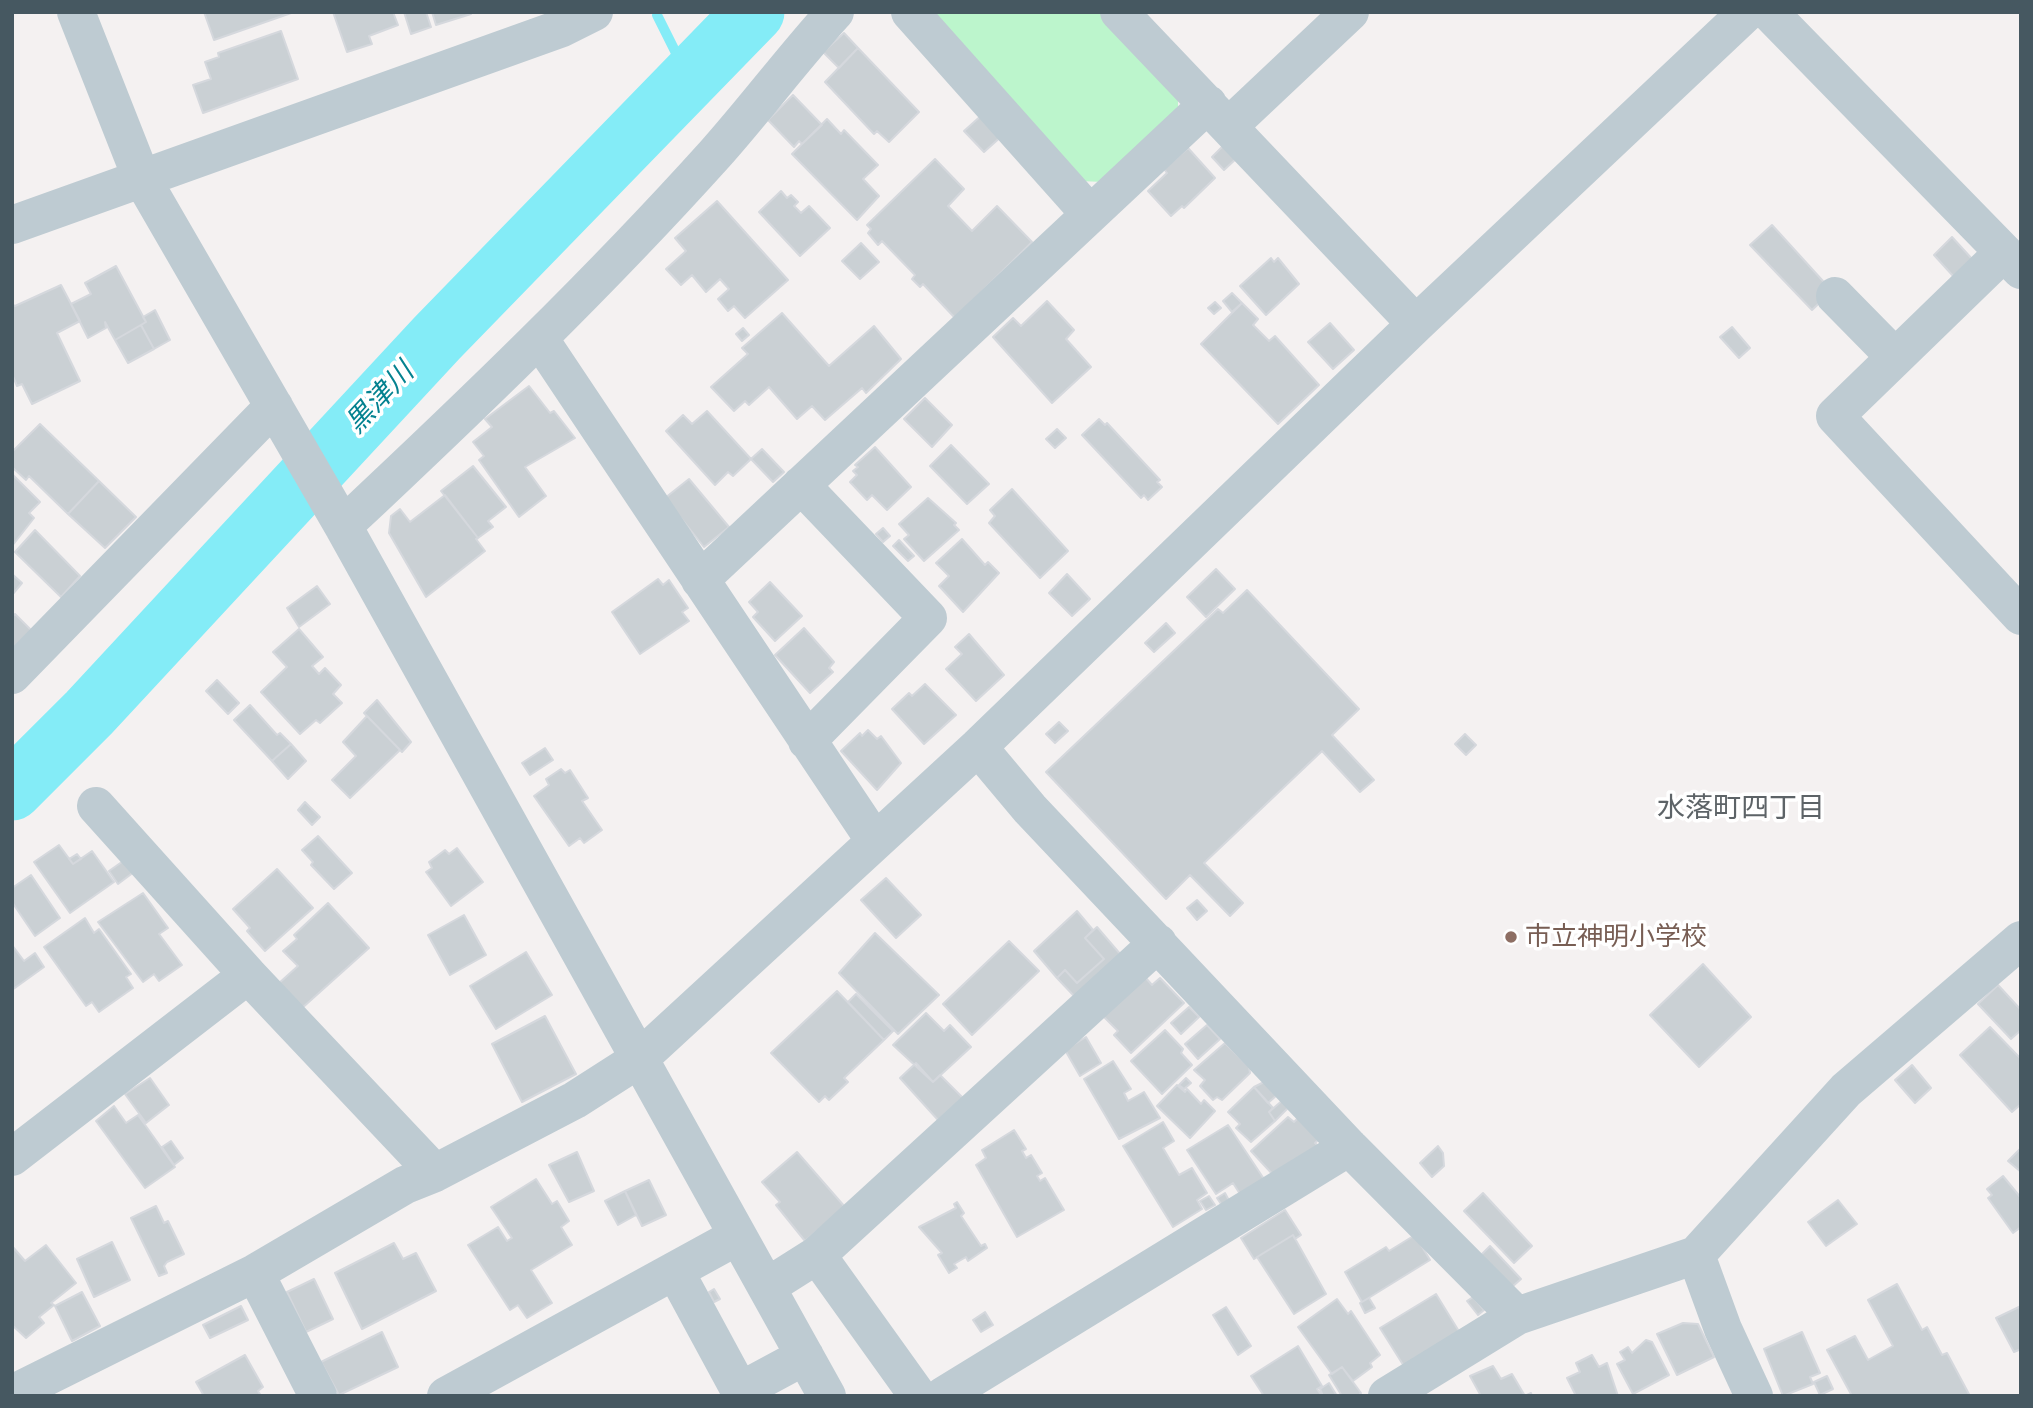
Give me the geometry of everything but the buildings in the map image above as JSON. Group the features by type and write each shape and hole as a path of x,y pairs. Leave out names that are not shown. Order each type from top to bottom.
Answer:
{"street":[{"path":"76,12 141,177 343,526 736,1237 768,1286 827,1396"},
{"path":"343,526 514,366 713,155 835,12"},
{"path":"910,12 1090,214"},
{"path":"1119,12 1416,324"},
{"path":"700,580 1090,214 1350,12"},
{"path":"18,1389 255,1273 405,1185 435,1173 575,1100 639,1059 978,747 1416,324 1744,15 2012,262 1895,357 1835,416 2021,615"},
{"path":"12,225 570,18"},
{"path":"1835,296 1895,357"},
{"path":"539,338 874,841"},
{"path":"12,675 280,416"},
{"path":"801,485 928,618 807,741"},
{"path":"978,747 1030,809 1349,1147 1517,1316"},
{"path":"96,806 248,975 435,1173"},
{"path":"1387,1396 1517,1316 1696,1255 1846,1090 2021,940"},
{"path":"768,1286 817,1255 1158,943"},
{"path":"12,1157 248,975"},
{"path":"943,1396 1349,1147"},
{"path":"446,1396 736,1237"},
{"path":"817,1255 918,1396"},
{"path":"1696,1255 1723,1329 1754,1396"},
{"path":"675,1271 741,1393 805,1356"},
{"path":"255,1273 318,1396"}],"green space":[{"path":"921,12 1103,12 1178,91 1178,111 1104,182 1079,181"}],"waterway":[{"name":"黒津川","path":"12,790 89,713 437,338 754,12"},
{"path":"657,15 689,79"}],"place":[{"name":"市立神明小学校","path":"1511,937"}],"district":[{"name":"水落町四丁目","path":"1741,809"}]}
